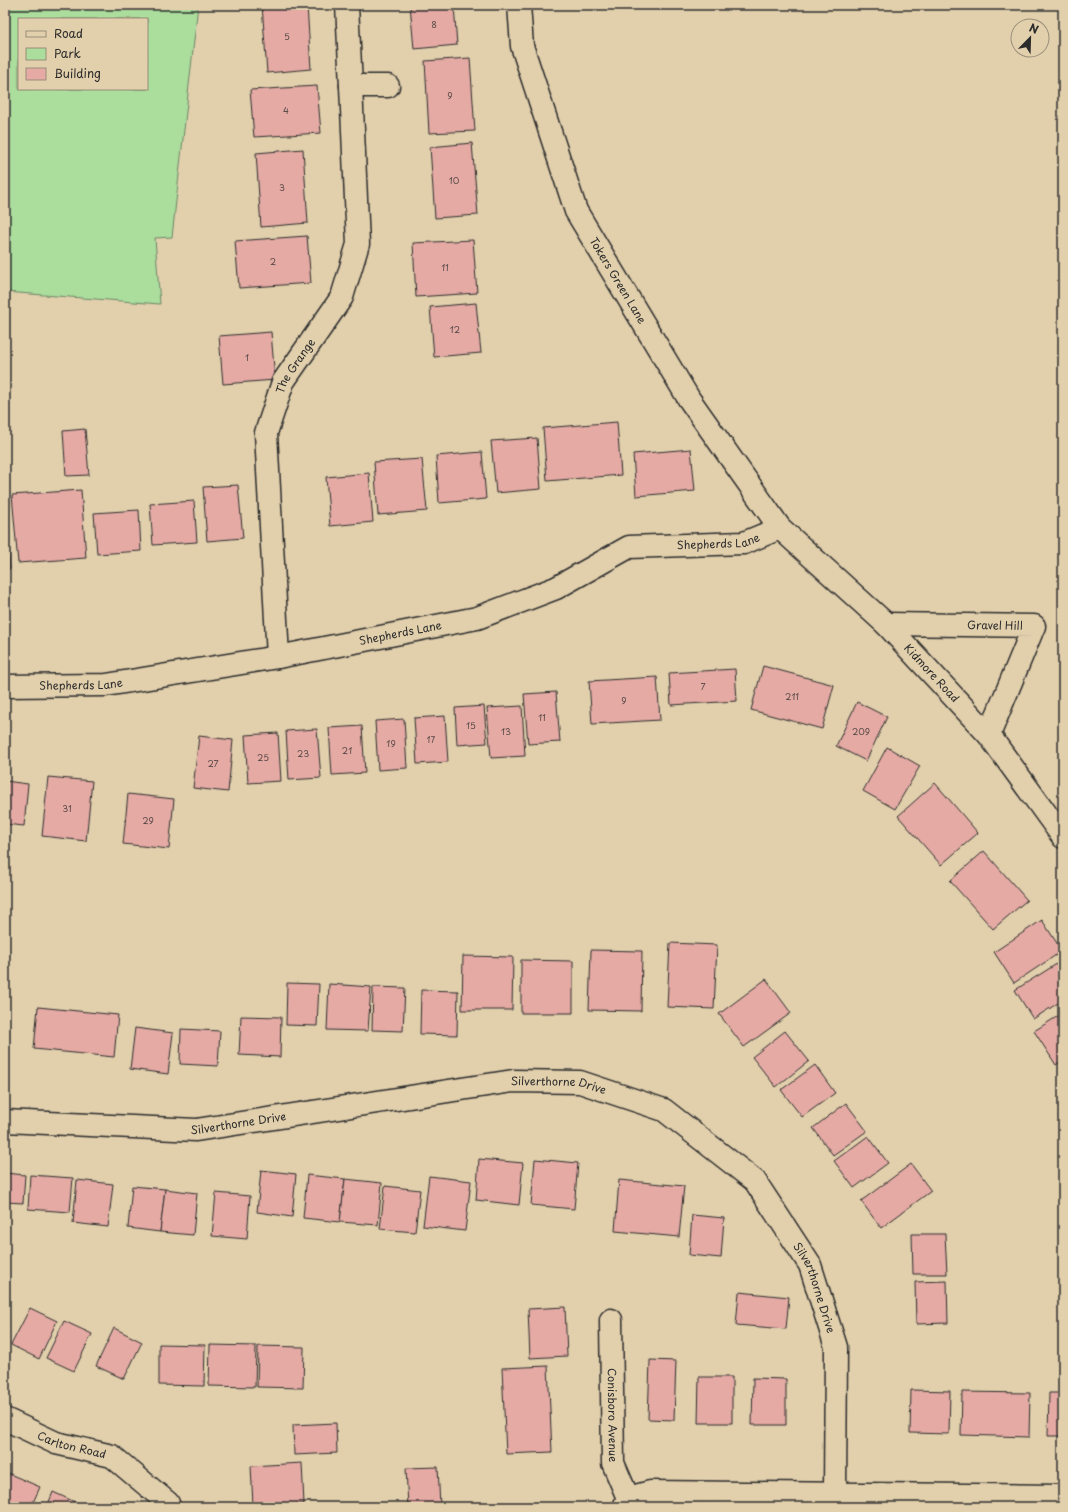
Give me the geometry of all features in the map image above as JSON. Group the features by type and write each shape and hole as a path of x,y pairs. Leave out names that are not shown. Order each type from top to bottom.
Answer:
{"street":[{"name":"The Grange","path":"278,657 266,433 283,382 342,297 358,244 347,5"},
{"name":"Tokers Green Lane","path":"519,5 522,46 576,211 689,399 780,528"},
{"path":"351,86 388,86"},
{"name":"Kidmore Road","path":"780,528 886,624 989,735 1063,837"},
{"name":"Shepherds Lane","path":"5,686 106,685 278,657 477,618 556,588 629,547 744,543 780,528"},
{"name":"Gravel Hill","path":"886,624 1034,626 989,735"},
{"name":"Silverthorne Drive","path":"5,1121 196,1130 513,1081 580,1082 664,1110 755,1181 810,1264 836,1347 835,1494"},
{"name":"Conisboro Avenue","path":"611,1320 613,1463 626,1503"},
{"name":"Carlton Road","path":"5,1419 56,1443 112,1456 168,1503 169,1507"},
{"path":"626,1503 650,1492 1063,1496"}],"green space":[{"path":"5,5 198,5 172,237 155,238 160,304 5,292"}],"building":[{"path":"262,5 307,5 311,69 267,73"},
{"path":"410,5 454,5 457,45 414,49"},
{"path":"470,58 475,131 429,133 425,61"},
{"path":"317,86 321,133 254,137 250,90"},
{"path":"472,143 478,215 435,218 430,147"},
{"path":"303,149 308,223 261,227 256,153"},
{"path":"307,236 311,283 239,288 235,241"},
{"path":"473,240 477,293 416,297 413,243"},
{"path":"476,303 481,353 434,357 430,307"},
{"path":"271,332 275,380 223,384 219,336"},
{"path":"617,422 621,475 547,481 543,428"},
{"path":"85,429 89,475 66,476 63,431"},
{"path":"537,438 541,489 496,493 491,441"},
{"path":"691,449 695,491 636,496 633,454"},
{"path":"482,452 486,499 439,503 436,456"},
{"path":"422,459 427,511 378,515 374,462"},
{"path":"369,473 373,522 330,526 326,477"},
{"path":"238,485 243,538 207,541 203,487"},
{"path":"81,490 86,558 18,563 12,495"},
{"path":"194,501 197,542 153,545 150,504"},
{"path":"139,510 141,551 97,554 94,513"},
{"path":"6,519 10,569 5,569"},
{"path":"763,666 834,685 822,729 751,710"},
{"path":"735,669 737,701 671,705 669,673"},
{"path":"657,677 660,720 592,724 589,681"},
{"path":"556,692 560,742 528,744 524,694"},
{"path":"857,702 887,717 866,761 836,746"},
{"path":"484,706 487,743 457,745 455,708"},
{"path":"522,706 525,756 491,758 487,708"},
{"path":"445,716 448,762 417,764 414,718"},
{"path":"404,719 407,768 378,770 375,721"},
{"path":"362,726 365,773 332,775 329,728"},
{"path":"317,729 321,778 289,780 286,731"},
{"path":"278,733 281,781 248,783 245,735"},
{"path":"199,736 233,740 228,792 193,788"},
{"path":"887,747 920,766 895,809 863,791"},
{"path":"48,777 92,781 86,841 42,836"},
{"path":"5,781 28,784 24,826 5,824"},
{"path":"935,783 978,833 941,865 898,816"},
{"path":"128,794 174,799 169,849 123,844"},
{"path":"984,851 1027,900 993,929 950,881"},
{"path":"1042,920 1062,951 1014,983 994,952"},
{"path":"670,943 717,945 714,1009 667,1007"},
{"path":"591,950 642,951 641,1011 589,1010"},
{"path":"463,956 513,957 512,1010 462,1010"},
{"path":"521,960 573,961 573,1013 521,1013"},
{"path":"1063,960 1063,1000 1033,1019 1015,990"},
{"path":"766,979 791,1013 744,1047 719,1014"},
{"path":"287,983 319,984 317,1026 286,1025"},
{"path":"329,984 371,987 368,1031 327,1030"},
{"path":"373,987 405,988 403,1031 372,1030"},
{"path":"421,990 458,991 457,1035 420,1034"},
{"path":"38,1007 118,1015 114,1057 34,1049"},
{"path":"1063,1013 1063,1060 1056,1065 1034,1031"},
{"path":"241,1016 281,1017 280,1057 239,1055"},
{"path":"135,1028 173,1033 168,1074 130,1069"},
{"path":"181,1029 220,1031 218,1066 180,1064"},
{"path":"785,1031 809,1061 776,1087 752,1057"},
{"path":"815,1065 835,1093 802,1117 781,1090"},
{"path":"846,1103 867,1131 833,1155 813,1128"},
{"path":"868,1136 888,1163 854,1188 834,1161"},
{"path":"479,1159 523,1163 519,1205 476,1200"},
{"path":"535,1159 578,1163 574,1209 531,1205"},
{"path":"911,1164 931,1191 881,1228 861,1201"},
{"path":"261,1170 296,1174 292,1217 257,1212"},
{"path":"5,1173 25,1175 23,1203 5,1202"},
{"path":"30,1175 73,1178 70,1212 28,1209"},
{"path":"307,1175 345,1179 340,1222 303,1218"},
{"path":"429,1176 471,1181 465,1231 423,1226"},
{"path":"345,1179 382,1183 378,1225 340,1222"},
{"path":"77,1180 113,1184 108,1227 73,1223"},
{"path":"619,1180 684,1186 679,1237 615,1231"},
{"path":"132,1186 165,1189 160,1232 128,1228"},
{"path":"385,1186 420,1190 415,1232 380,1229"},
{"path":"165,1189 197,1193 193,1235 160,1232"},
{"path":"216,1193 250,1196 247,1239 212,1236"},
{"path":"692,1215 724,1218 721,1258 689,1255"},
{"path":"912,1234 945,1234 947,1274 913,1274"},
{"path":"947,1281 948,1323 916,1324 915,1282"},
{"path":"739,1292 789,1297 786,1329 736,1325"},
{"path":"565,1307 567,1356 530,1358 528,1309"},
{"path":"30,1308 57,1321 39,1359 11,1345"},
{"path":"64,1321 92,1334 74,1371 46,1358"},
{"path":"114,1328 142,1342 124,1379 96,1366"},
{"path":"159,1344 205,1345 204,1386 159,1385"},
{"path":"210,1345 256,1346 255,1387 209,1386"},
{"path":"258,1346 304,1347 303,1388 257,1387"},
{"path":"650,1360 676,1361 674,1420 648,1419"},
{"path":"548,1366 552,1452 506,1454 502,1368"},
{"path":"699,1377 732,1377 732,1423 698,1423"},
{"path":"753,1378 786,1379 786,1425 752,1425"},
{"path":"911,1390 950,1391 949,1434 910,1433"},
{"path":"962,1392 1030,1393 1029,1437 961,1435"},
{"path":"1049,1393 1063,1393 1063,1436 1048,1436"},
{"path":"336,1423 337,1453 294,1455 293,1425"},
{"path":"302,1463 304,1504 253,1506 251,1466"},
{"path":"438,1467 440,1506 408,1507 406,1468"},
{"path":"5,1472 40,1487 31,1507 5,1507"},
{"path":"53,1492 86,1507 47,1507"}]}
